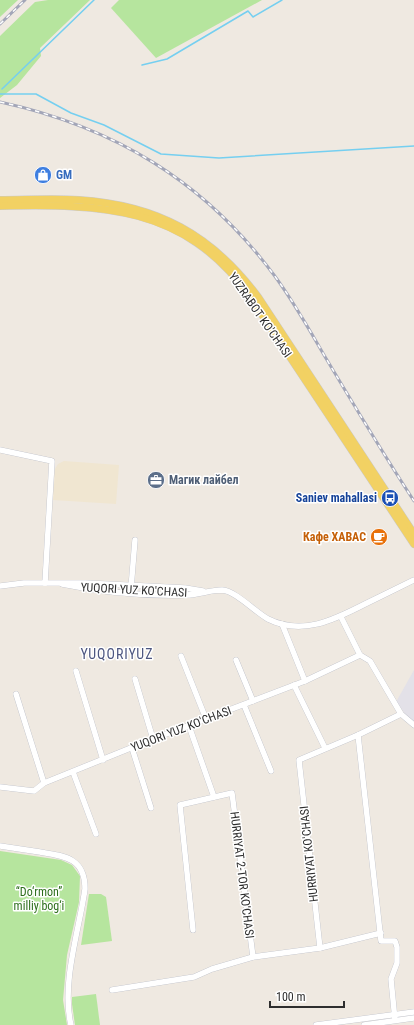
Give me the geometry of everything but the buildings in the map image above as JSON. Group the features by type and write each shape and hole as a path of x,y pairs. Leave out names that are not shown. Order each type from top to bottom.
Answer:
{"main road":[{"name":"YUZRABOT KO'CHASI","path":"0,200 79,200 129,207 168,221 186,230 211,247 234,267 253,292 390,503 414,544"},
{"name":"YUZRABOT KO'CHASI","path":"0,206 80,206 124,212 147,218 168,226 184,234 210,253 235,277 249,295 390,503 414,534"}],"street":[{"path":"0,450 52,460 45,583"},
{"path":"130,593 135,540"},
{"name":"YUQORI YUZ KO'CHASI","path":"62,584 81,588 130,593 187,595 224,590 235,595 267,619 294,627 318,625 341,617 414,580"},
{"name":"YUQORI YUZ KO'CHASI","path":"0,586 45,583 85,583 184,588 207,592"},
{"path":"341,617 360,655 370,661 401,714 414,725"},
{"path":"282,624 305,681"},
{"name":"YUQORI YUZ KO'CHASI","path":"0,787 33,791 44,784 153,739 305,681 360,655"},
{"path":"181,656 206,719"},
{"path":"236,660 253,702"},
{"path":"76,671 103,760"},
{"path":"135,680 153,739"},
{"path":"294,685 325,748 358,735 401,714"},
{"path":"16,694 44,784"},
{"path":"244,705 271,771"},
{"path":"189,726 214,797 180,805 193,930"},
{"path":"358,735 381,941 395,941 397,944 397,963 390,979 395,1018"},
{"path":"132,748 151,808"},
{"name":"HURRIYAT KO'CHASI","path":"320,948 299,760 325,748"},
{"path":"73,772 96,834"},
{"name":"HURRIYAT 2-TOR KO'CHASI","path":"214,797 232,793 253,957"},
{"path":"0,846 64,857 75,862 83,873 85,879 85,889 68,990 68,1009 71,1025"},
{"path":"112,990 194,977 212,968 253,957 320,948 381,933"},
{"path":"364,1025 414,1012"},
{"path":"316,1025 395,1018 414,1018"}],"shaded area":[{"path":"64,461 119,465 116,504 53,500 55,469 58,464"},
{"path":"414,670 414,722 410,720 396,702"}],"green space":[{"path":"0,0 18,0 0,17"},
{"path":"48,0 90,0 40,48 41,56 17,85 0,98 0,36 35,2"},
{"path":"119,0 262,0 156,58 111,8"},
{"name":"“Do‘rmon” milliy bog‘i","path":"0,851 61,860 72,865 80,876 79,902 67,955 63,1000 67,1025 0,1025"},
{"path":"89,894 101,894 106,897 112,941 81,945"},
{"path":"96,994 100,1025 75,1025 72,997"}],"waterway":[{"path":"2,89 94,0"},
{"path":"142,65 167,59 248,11 253,17 282,0"},
{"path":"0,94 36,94 71,113 104,125 161,154 219,158 414,146"}],"railway":[{"path":"0,24 25,0"},
{"path":"0,102 42,113 81,126 118,143 154,163 187,186 218,212 247,242 281,285 414,501"}],"place":[{"name":"GM","path":"43,175"},
{"name":"Магик лайбел","path":"156,480"},
{"name":"Saniev mahallasi","path":"390,498"},
{"name":"Кафе ХАВАС","path":"379,537"}],"district":[{"name":"YUQORIYUZ","path":"117,654"}]}
